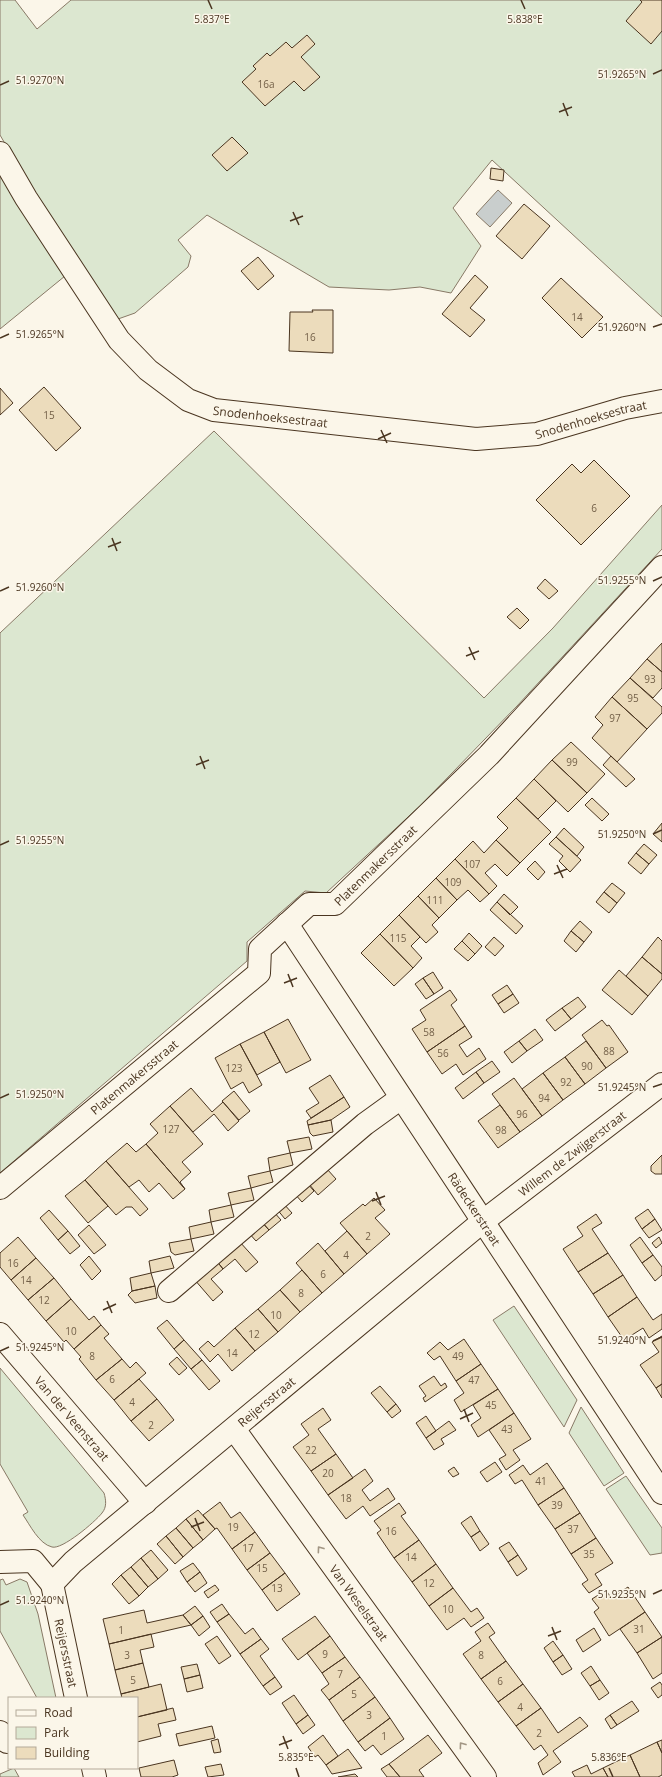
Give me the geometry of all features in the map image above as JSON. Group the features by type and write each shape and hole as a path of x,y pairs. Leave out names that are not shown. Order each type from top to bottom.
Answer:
{"street":[{"name":"Snodenhoeksestraat","path":"0,153 26,198 119,340 148,370 188,400 214,410 476,439 537,434 625,408 662,401"},
{"name":"Platenmakersstraat","path":"0,1188 260,973 260,949 309,904 335,904 341,899 489,755 662,567"},
{"name":"Rädeckerstraat","path":"287,924 662,1493"},
{"name":"Willem de Zwijgerstraat","path":"482,1222 662,1084"},
{"path":"169,1291 365,1124 401,1098"},
{"name":"Reijersstraat","path":"52,1584 73,1562 482,1222"},
{"name":"Van der Veenstraat","path":"0,1334 145,1503"},
{"name":"Van Weselstraat","path":"234,1429 485,1777"},
{"name":"Reijersstraat","path":"0,1562 33,1561 52,1584 76,1697"},
{"path":"0,1732 8,1742"}],"green space":[{"path":"0,0 15,0 37,29 71,0 662,0 662,317 492,160 453,208 481,246 451,293 420,287 389,290 329,287 207,215 178,240 191,256 188,267 135,313 118,319 57,233 0,135"},
{"path":"0,166 65,276 0,329"},
{"path":"214,431 484,698 553,628 662,505 662,549 517,706 420,806 326,893 305,891 247,942 247,961 0,1173 0,633"},
{"path":"514,1306 577,1400 564,1427 493,1320"},
{"path":"0,1368 104,1493 106,1503 102,1513 93,1523 70,1540 57,1547 47,1545 32,1529 23,1515 28,1512 0,1464"},
{"path":"581,1407 624,1473 604,1486 569,1433"},
{"path":"626,1476 662,1528 662,1553 650,1555 606,1489"},
{"path":"3,1579 6,1585 20,1579 27,1582 38,1614 56,1697 36,1697 0,1631 0,1580"},
{"path":"15,1769 19,1777 0,1777 0,1774"}],"shaded area":[{"path":"498,190 512,203 490,227 476,214"}],"building":[{"path":"640,0 662,0 662,31 651,44 626,21 642,2"},
{"path":"307,35 315,44 301,57 320,77 304,91 294,81 265,106 242,82 256,69 253,66 267,53 270,56 286,42 292,48"},
{"path":"232,137 248,153 227,171 212,155"},
{"path":"491,168 504,170 503,181 490,179"},
{"path":"524,204 550,226 522,259 496,236"},
{"path":"258,257 274,276 258,290 241,271"},
{"path":"475,275 488,287 470,308 485,320 470,337 442,314"},
{"path":"561,278 603,317 582,338 542,298"},
{"path":"312,310 333,310 333,353 289,351 290,312 313,312"},
{"path":"44,387 81,428 56,451 19,410"},
{"path":"0,388 13,403 0,415"},
{"path":"594,460 630,496 581,545 536,500 572,464 581,473"},
{"path":"545,579 558,591 549,599 537,588"},
{"path":"517,608 529,620 520,629 507,617"},
{"path":"662,643 662,672 647,659"},
{"path":"647,659 662,672 662,688 653,698 630,678"},
{"path":"630,678 662,707 662,713 647,729 612,697"},
{"path":"612,697 647,729 617,762 592,738 603,725 595,717"},
{"path":"571,742 605,774 587,793 552,760"},
{"path":"611,756 635,779 626,787 603,765"},
{"path":"552,760 587,793 568,812 534,779"},
{"path":"534,779 556,801 538,819 516,798"},
{"path":"516,798 551,832 520,863 496,840 508,828 497,817"},
{"path":"592,798 609,814 602,821 585,805"},
{"path":"662,823 662,842 653,834"},
{"path":"564,828 584,847 577,856 556,837"},
{"path":"556,837 581,860 570,872 559,861 563,856 549,844"},
{"path":"496,840 520,863 507,876 495,864 485,873 497,886 489,894 455,859 473,841 484,853"},
{"path":"644,844 657,855 649,864 636,853"},
{"path":"636,853 649,864 641,874 628,863"},
{"path":"455,859 489,894 480,902 468,890 457,900 436,878"},
{"path":"535,861 545,872 538,880 527,869"},
{"path":"436,878 457,900 439,918 418,896"},
{"path":"612,883 625,893 617,903 604,892"},
{"path":"604,892 617,903 609,913 596,902"},
{"path":"504,894 518,907 510,915 497,902"},
{"path":"418,896 439,918 432,925 438,932 426,943 399,915"},
{"path":"497,902 523,926 516,934 490,910"},
{"path":"399,915 420,937 411,946 422,958 413,968 380,934"},
{"path":"580,921 592,932 584,942 571,931"},
{"path":"571,931 584,942 576,952 564,941"},
{"path":"469,933 482,946 475,954 462,941"},
{"path":"380,934 413,968 394,986 361,953"},
{"path":"494,937 504,946 495,956 485,947"},
{"path":"658,937 662,941 662,974 642,957"},
{"path":"462,941 475,954 468,961 454,949"},
{"path":"642,957 662,974 662,979 648,996 626,976"},
{"path":"619,970 648,996 632,1015 602,990"},
{"path":"433,972 443,988 434,994 423,978"},
{"path":"423,978 434,994 426,999 415,984"},
{"path":"507,985 513,994 498,1004 492,995"},
{"path":"450,990 457,1000 451,1005 465,1026 427,1052 412,1029 426,1020 420,1010"},
{"path":"513,994 519,1003 504,1013 498,1004"},
{"path":"578,997 586,1007 571,1019 562,1008"},
{"path":"562,1008 571,1019 555,1031 546,1020"},
{"path":"288,1019 311,1060 286,1073 264,1032"},
{"path":"602,1020 607,1026 609,1025 628,1052 606,1068 582,1035"},
{"path":"465,1026 472,1037 459,1045 467,1057 479,1048 486,1059 463,1075 456,1064 442,1074 427,1052"},
{"path":"535,1029 543,1040 527,1051 519,1041"},
{"path":"264,1032 280,1062 257,1075 240,1044"},
{"path":"519,1041 527,1051 512,1063 504,1052"},
{"path":"586,1041 606,1068 585,1084 565,1057"},
{"path":"240,1044 262,1085 249,1093 243,1082 231,1089 215,1058"},
{"path":"565,1057 585,1084 563,1100 543,1073"},
{"path":"492,1061 500,1072 484,1083 476,1072"},
{"path":"476,1072 484,1083 463,1099 455,1088"},
{"path":"543,1073 563,1100 542,1116 522,1089"},
{"path":"330,1075 344,1097 311,1118 306,1111 319,1103 309,1088"},
{"path":"514,1078 542,1116 520,1132 492,1094"},
{"path":"191,1088 212,1112 223,1102 239,1121 228,1131 214,1114 193,1132 170,1106"},
{"path":"234,1091 250,1111 239,1120 222,1101"},
{"path":"344,1097 350,1107 331,1120 308,1125 307,1121"},
{"path":"500,1105 520,1132 498,1148 478,1121"},
{"path":"170,1106 203,1144 182,1162 191,1172 180,1182 185,1189 146,1144 158,1133 150,1124"},
{"path":"331,1120 333,1132 313,1136 310,1133 308,1125"},
{"path":"309,1137 312,1149 290,1153 287,1141"},
{"path":"127,1143 136,1152 146,1144 185,1189 173,1199 159,1183 149,1192 139,1180 129,1187 106,1161"},
{"path":"290,1153 293,1165 270,1171 268,1158"},
{"path":"662,1155 662,1174 655,1174 651,1171 651,1166"},
{"path":"106,1161 148,1209 140,1216 132,1207 126,1207 116,1215 85,1180"},
{"path":"327,1169 336,1179 318,1195 309,1184"},
{"path":"270,1171 273,1182 251,1188 248,1176"},
{"path":"85,1180 108,1206 88,1223 65,1196"},
{"path":"306,1182 314,1191 302,1202 294,1193"},
{"path":"251,1188 254,1200 231,1205 228,1193"},
{"path":"374,1198 385,1210 375,1218 390,1234 367,1254 340,1223 363,1204 365,1206"},
{"path":"283,1203 292,1213 285,1219 276,1208"},
{"path":"231,1205 234,1217 211,1222 209,1210"},
{"path":"648,1209 655,1219 642,1229 635,1218"},
{"path":"49,1210 68,1231 58,1240 40,1218"},
{"path":"273,1211 281,1220 269,1230 261,1221"},
{"path":"596,1214 602,1223 592,1229 608,1253 578,1272 563,1249 583,1236 577,1227"},
{"path":"655,1219 662,1230 649,1238 642,1229"},
{"path":"261,1221 269,1230 256,1241 248,1232"},
{"path":"211,1222 214,1234 191,1239 189,1227"},
{"path":"89,1225 106,1245 94,1254 78,1235"},
{"path":"68,1231 80,1246 70,1254 58,1240"},
{"path":"347,1231 367,1254 344,1274 325,1251"},
{"path":"18,1237 36,1258 11,1280 0,1267 0,1253"},
{"path":"640,1237 653,1255 642,1263 630,1245"},
{"path":"659,1237 662,1243 656,1248 652,1243"},
{"path":"191,1239 194,1251 175,1255 171,1252 169,1243"},
{"path":"239,1241 258,1262 246,1272 235,1259 223,1269 216,1260"},
{"path":"318,1243 344,1274 322,1293 296,1263"},
{"path":"608,1253 623,1275 593,1294 578,1272"},
{"path":"653,1255 662,1267 662,1275 655,1281 642,1263"},
{"path":"89,1256 101,1271 92,1280 80,1265"},
{"path":"170,1256 174,1268 151,1273 149,1261"},
{"path":"36,1258 54,1278 28,1300 11,1280"},
{"path":"216,1260 223,1269 211,1279 223,1292 213,1301 194,1279"},
{"path":"302,1270 322,1293 300,1312 280,1290"},
{"path":"151,1273 155,1286 132,1291 130,1278"},
{"path":"623,1275 637,1297 608,1317 593,1294"},
{"path":"54,1278 71,1299 46,1321 28,1300"},
{"path":"155,1286 157,1298 135,1303 128,1295 132,1291"},
{"path":"280,1290 300,1312 278,1332 258,1309"},
{"path":"637,1297 653,1320 662,1314 662,1329 649,1338 643,1328 624,1340 608,1317"},
{"path":"71,1299 89,1320 94,1316 101,1325 74,1349 66,1340 64,1342 46,1321"},
{"path":"258,1309 278,1332 255,1351 235,1328"},
{"path":"167,1320 184,1340 174,1349 157,1328"},
{"path":"101,1325 109,1334 104,1338 122,1359 96,1380 79,1359 81,1357 74,1349"},
{"path":"235,1328 255,1351 232,1371 218,1354 210,1362 199,1349 208,1341 214,1347"},
{"path":"662,1336 662,1384 656,1388 640,1365 659,1352 652,1342"},
{"path":"464,1339 481,1364 456,1381 440,1356 434,1360 427,1353 440,1342 448,1350"},
{"path":"184,1340 202,1360 191,1369 174,1349"},
{"path":"177,1357 187,1368 179,1375 169,1364"},
{"path":"122,1359 130,1368 136,1362 146,1373 114,1400 96,1380"},
{"path":"202,1360 220,1381 209,1390 191,1369"},
{"path":"481,1364 498,1389 461,1412 454,1400 464,1393 456,1381"},
{"path":"434,1376 441,1386 445,1383 447,1387 425,1402 423,1398 426,1396 419,1386"},
{"path":"139,1379 157,1399 131,1421 114,1400"},
{"path":"662,1384 662,1398 656,1388"},
{"path":"380,1386 396,1404 387,1412 371,1393"},
{"path":"498,1389 514,1413 478,1437 471,1425 481,1418 473,1405"},
{"path":"157,1399 174,1420 149,1441 131,1421"},
{"path":"396,1404 401,1411 392,1418 387,1412"},
{"path":"323,1408 331,1420 318,1429 336,1454 311,1471 293,1447 309,1435 301,1424"},
{"path":"514,1413 531,1439 513,1450 520,1460 506,1470 499,1459 506,1455 489,1430"},
{"path":"426,1416 436,1431 426,1438 416,1423"},
{"path":"449,1421 456,1430 441,1439 444,1444 434,1450 426,1438"},
{"path":"336,1454 353,1478 328,1495 311,1471"},
{"path":"495,1462 502,1472 487,1482 480,1472"},
{"path":"547,1463 564,1488 538,1505 522,1480 515,1484 509,1475 523,1465 530,1475"},
{"path":"454,1467 459,1474 453,1477 448,1471"},
{"path":"365,1469 373,1481 362,1490 370,1501 388,1488 395,1499 370,1516 363,1506 346,1519 328,1495"},
{"path":"564,1488 580,1513 555,1529 538,1505"},
{"path":"220,1502 231,1518 240,1512 255,1532 232,1549 217,1528 215,1529 203,1515"},
{"path":"399,1503 406,1513 401,1516 419,1540 394,1558 377,1533 381,1530 374,1521"},
{"path":"198,1510 215,1529 203,1540 186,1519"},
{"path":"580,1513 596,1538 571,1554 555,1529"},
{"path":"471,1516 480,1531 471,1537 461,1523"},
{"path":"186,1519 203,1540 193,1548 176,1528"},
{"path":"176,1528 193,1548 183,1557 166,1536"},
{"path":"480,1531 489,1544 480,1551 471,1537"},
{"path":"255,1532 270,1553 247,1570 232,1549"},
{"path":"166,1536 183,1557 175,1564 157,1544"},
{"path":"596,1538 613,1563 595,1574 602,1585 589,1593 582,1584 588,1580 571,1554"},
{"path":"419,1540 436,1564 412,1582 394,1558"},
{"path":"509,1542 518,1555 508,1562 499,1548"},
{"path":"151,1550 168,1570 158,1579 141,1558"},
{"path":"270,1553 285,1573 262,1590 247,1570"},
{"path":"518,1555 527,1569 517,1576 508,1562"},
{"path":"141,1558 158,1579 148,1587 131,1567"},
{"path":"193,1563 200,1572 187,1582 180,1571"},
{"path":"436,1564 453,1588 429,1606 412,1582"},
{"path":"131,1567 148,1587 139,1596 121,1575"},
{"path":"200,1572 207,1583 195,1592 187,1582"},
{"path":"285,1573 300,1594 277,1611 262,1590"},
{"path":"121,1575 139,1596 129,1604 112,1584"},
{"path":"215,1585 219,1590 208,1598 204,1592"},
{"path":"628,1587 645,1612 609,1636 594,1612 599,1608 592,1599 606,1590 611,1598"},
{"path":"453,1588 471,1612 477,1608 484,1618 471,1627 464,1618 447,1630 429,1606"},
{"path":"222,1604 229,1614 217,1622 210,1612"},
{"path":"195,1606 203,1616 191,1625 183,1615"},
{"path":"144,1610 147,1623 183,1615 191,1625 109,1644 103,1619"},
{"path":"645,1612 662,1637 637,1653 620,1629"},
{"path":"229,1614 245,1634 253,1628 261,1639 240,1654 217,1622"},
{"path":"203,1616 210,1627 199,1636 191,1625"},
{"path":"315,1616 330,1636 298,1660 282,1639"},
{"path":"488,1623 495,1633 489,1637 506,1661 481,1679 463,1654 481,1641 475,1632"},
{"path":"594,1628 601,1640 583,1652 576,1640"},
{"path":"151,1634 154,1647 140,1650 143,1663 115,1670 109,1644"},
{"path":"217,1636 231,1656 219,1664 205,1644"},
{"path":"330,1636 345,1657 322,1673 307,1653"},
{"path":"662,1637 662,1673 653,1679 637,1653"},
{"path":"261,1639 269,1649 260,1656 275,1677 263,1686 240,1654"},
{"path":"553,1641 563,1655 553,1662 544,1648"},
{"path":"563,1655 572,1669 562,1675 553,1662"},
{"path":"345,1657 360,1677 329,1700 321,1690 329,1684 322,1673"},
{"path":"506,1661 523,1684 498,1702 481,1679"},
{"path":"143,1663 149,1687 121,1694 115,1670"},
{"path":"197,1664 200,1675 184,1679 181,1667"},
{"path":"591,1666 600,1680 590,1686 581,1673"},
{"path":"200,1675 203,1688 187,1692 184,1679"},
{"path":"275,1677 282,1687 270,1695 263,1686"},
{"path":"360,1677 375,1697 343,1721 329,1700"},
{"path":"600,1680 609,1693 599,1700 590,1686"},
{"path":"660,1682 662,1685 662,1695 658,1698 651,1688"},
{"path":"161,1684 167,1710 138,1717 138,1697 122,1697 121,1694"},
{"path":"523,1684 541,1708 516,1726 498,1702"},
{"path":"294,1695 308,1715 296,1724 282,1703"},
{"path":"375,1697 390,1718 358,1742 343,1721"},
{"path":"632,1701 639,1711 617,1725 610,1715"},
{"path":"173,1708 176,1720 158,1724 161,1736 138,1742 138,1717"},
{"path":"541,1708 558,1733 580,1717 588,1726 553,1751 561,1762 543,1775 538,1763 548,1755 541,1745 534,1750 516,1726"},
{"path":"308,1715 315,1725 303,1734 296,1724"},
{"path":"610,1715 617,1725 611,1729 605,1719"},
{"path":"390,1718 404,1739 381,1755 373,1745 365,1751 358,1742"},
{"path":"212,1726 215,1738 179,1746 176,1734"},
{"path":"323,1735 338,1756 326,1765 318,1755 315,1757 308,1747"},
{"path":"428,1735 442,1753 419,1770 424,1777 400,1777 389,1764"},
{"path":"218,1739 221,1752 214,1753 211,1741"},
{"path":"662,1740 662,1753 657,1742"},
{"path":"657,1742 662,1753 662,1775 658,1777 640,1777 630,1755"},
{"path":"348,1749 362,1768 332,1774 326,1765"},
{"path":"630,1755 640,1777 608,1777 603,1768"},
{"path":"174,1760 178,1775 172,1777 141,1777 139,1768"},
{"path":"221,1764 224,1775 208,1777 205,1767"},
{"path":"389,1764 400,1777 387,1777 381,1769"},
{"path":"587,1765 591,1774 603,1768 608,1777 575,1777 572,1772"},
{"path":"355,1774 358,1777 338,1777"}]}
